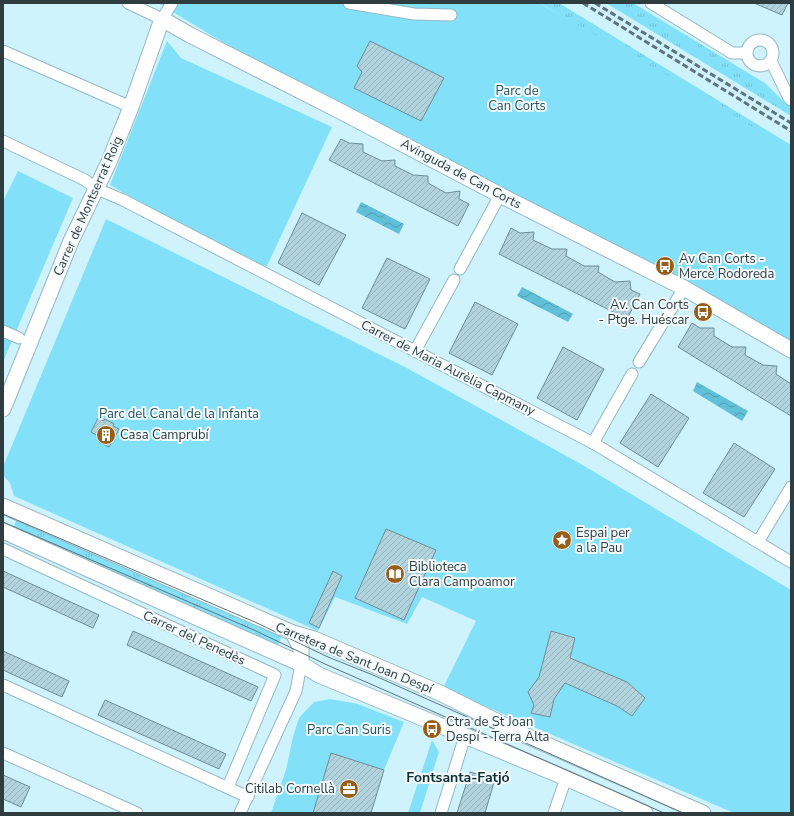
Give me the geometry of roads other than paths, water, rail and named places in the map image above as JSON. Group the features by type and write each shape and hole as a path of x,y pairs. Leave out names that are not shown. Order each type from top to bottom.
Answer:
{"street":[{"name":"Avinguda de Can Corts","path":"128,3 162,19 190,35 336,109 500,195 684,288 791,350"},
{"name":"Carrer de Montserrat Roig","path":"3,409 71,241 96,189 131,107 162,19 172,3"},
{"path":"348,3 414,14 451,16"},
{"path":"651,3 732,53 746,53"},
{"path":"761,39 768,42 773,49 771,61 761,66 751,63 746,53 752,42 761,39"},
{"path":"3,51 131,107"},
{"path":"771,61 788,98 791,100"},
{"name":"Carrer de Maria Aurèlia Capmany","path":"3,140 79,177 96,189 130,203 593,443 791,562"},
{"path":"460,270 500,195"},
{"path":"415,351 454,280"},
{"path":"639,362 684,288"},
{"path":"3,331 19,338"},
{"path":"593,443 632,374"},
{"path":"758,542 791,487"},
{"name":"Carretera de Sant Joan Despí","path":"3,506 293,633 314,639 440,693 522,734 703,813"},
{"name":"Carretera de Sant Joan Despí","path":"3,530 301,664 319,675 566,778 626,809 645,813"},
{"name":"Carrer del Penedès","path":"3,549 275,675 228,787"},
{"path":"240,813 296,691 301,664 301,649 293,633"},
{"path":"3,685 248,796"},
{"path":"441,813 465,736"},
{"path":"3,753 137,813"},
{"path":"554,813 566,778"}],"water":[{"path":"361,202 404,224 399,234 356,212"},
{"path":"522,287 573,314 568,322 517,296"},
{"path":"697,382 748,411 742,421 693,391"}],"tram line":[{"path":"3,514 257,623 328,657 373,675 683,813"},
{"path":"3,522 254,630 325,664 664,813"}],"railway":[{"path":"583,3 791,131"},
{"path":"595,3 791,123"}],"place":[{"name":"Av Can Corts - Mercè Rodoreda","path":"665,266"},
{"name":"Av. Can Corts - Ptge. Huéscar","path":"703,312"},
{"name":"Casa Camprubí","path":"106,435"},
{"name":"Espai per a la Pau","path":"562,540"},
{"name":"Biblioteca Clara Campoamor","path":"395,574"},
{"name":"Ctra de St Joan Despí - Terra Alta","path":"432,729"},
{"name":"Citilab Cornellà","path":"349,789"}],"district":[{"name":"Fontsanta-Fatjó","path":"458,777"}],"park label":[{"name":"Parc de Can Corts","path":"517,98"},
{"name":"Parc del Canal de la Infanta","path":"179,414"},
{"name":"Parc Can Suris","path":"349,730"}]}
